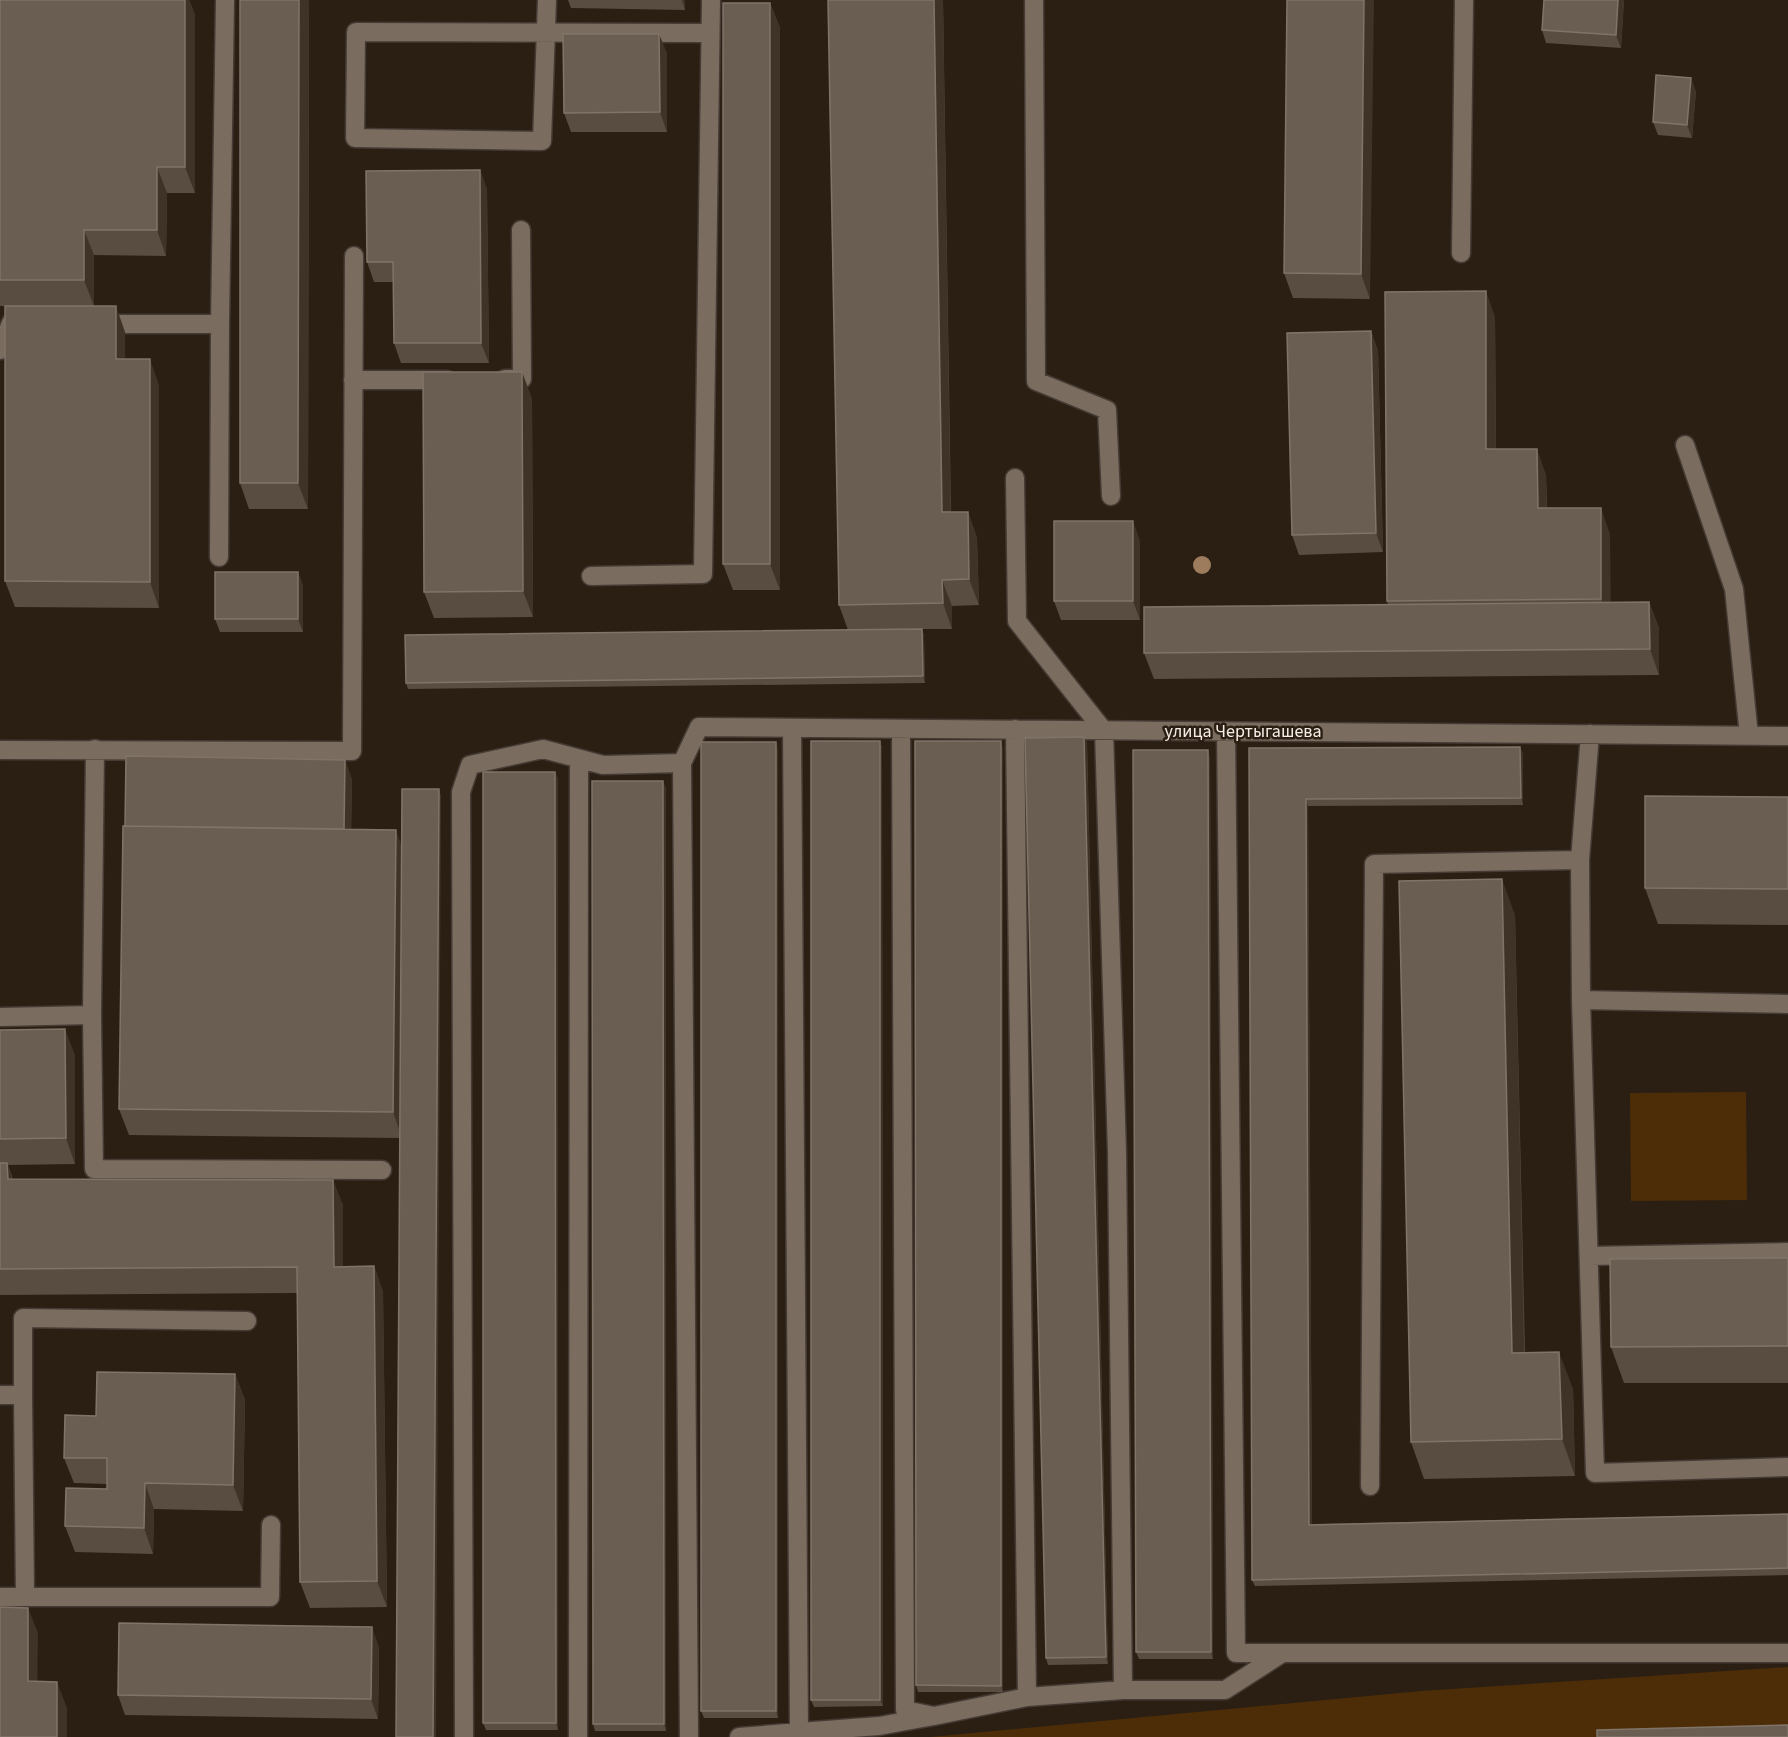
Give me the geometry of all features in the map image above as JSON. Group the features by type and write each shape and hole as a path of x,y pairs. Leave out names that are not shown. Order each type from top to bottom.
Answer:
{"street":[{"path":"219,557 225,0"},
{"path":"547,0 546,32 542,141 355,138 356,32 546,32 710,33"},
{"path":"591,576 703,574 711,0"},
{"path":"1034,0 1036,381 1107,410 1111,496"},
{"path":"1461,253 1464,0"},
{"path":"488,380 522,379 521,230"},
{"path":"0,750 352,751 354,256"},
{"path":"0,350 5,323 34,323"},
{"path":"80,324 220,324"},
{"path":"353,380 466,380"},
{"path":"1685,445 1734,589 1749,736"},
{"path":"1015,478 1017,621 1104,731 1117,1152 1123,1690"},
{"name":"улица Чертыгашева","path":"682,764 699,727 1788,736"},
{"path":"792,728 799,1732"},
{"path":"901,729 905,1710 934,1716"},
{"path":"1014,729 1027,1697"},
{"path":"1226,731 1236,1653 1788,1653"},
{"path":"1590,734 1580,860 1581,1000 1595,1473 1788,1467"},
{"path":"94,749 92,1015 94,1169 382,1170"},
{"path":"464,1737 461,792 470,765 543,749 603,765 682,764 689,1737"},
{"path":"578,1737 579,759"},
{"path":"1370,1486 1374,864 1580,860"},
{"path":"1581,1000 1788,1004"},
{"path":"0,1017 92,1015"},
{"path":"1588,1256 1788,1252"},
{"path":"25,1597 23,1318 247,1321"},
{"path":"0,1395 23,1395"},
{"path":"0,1597 270,1597 271,1525"},
{"path":"740,1737 879,1726 1027,1697 1123,1690 1225,1690 1281,1654"}],"shaded area":[{"path":"1746,1092 1747,1200 1631,1201 1630,1093"},
{"path":"1788,1667 1788,1737 930,1737 1421,1691"}],"building":[{"path":"0,0 185,0 185,167 157,167 157,230 84,230 84,280 0,280"},
{"path":"240,0 299,0 298,483 240,483"},
{"path":"828,0 934,0 942,512 968,512 969,579 942,580 943,603 839,605"},
{"path":"1287,0 1364,0 1361,274 1284,273"},
{"path":"1544,0 1618,0 1616,35 1542,30"},
{"path":"723,3 770,3 770,564 723,564"},
{"path":"563,34 659,34 660,112 564,113"},
{"path":"1656,75 1691,78 1687,125 1653,122"},
{"path":"480,170 481,343 394,343 393,262 367,262 366,171"},
{"path":"1486,291 1486,449 1537,449 1538,508 1601,508 1601,599 1387,601 1385,292"},
{"path":"5,306 116,306 116,359 150,359 150,582 5,581"},
{"path":"1371,331 1376,533 1292,535 1287,333"},
{"path":"423,372 522,372 523,591 424,592"},
{"path":"1054,521 1133,521 1133,601 1054,601"},
{"path":"215,572 298,572 298,619 215,619"},
{"path":"1649,602 1650,649 1144,653 1144,607"},
{"path":"922,629 923,676 406,683 405,635"},
{"path":"1084,737 1106,1657 1046,1658 1025,738"},
{"path":"811,741 880,741 880,1700 811,1700"},
{"path":"915,741 1001,741 1001,1686 916,1685"},
{"path":"701,742 776,742 776,1711 701,1711"},
{"path":"1520,747 1521,798 1306,799 1309,1525 1788,1514 1788,1568 1252,1580 1249,748"},
{"path":"1133,750 1208,750 1211,1652 1136,1652"},
{"path":"126,756 345,760 344,829 125,826"},
{"path":"483,772 555,772 556,1723 483,1723"},
{"path":"592,781 663,781 664,1724 593,1724"},
{"path":"402,789 439,789 433,1737 396,1737"},
{"path":"1645,796 1788,797 1788,889 1645,888"},
{"path":"123,826 396,830 393,1112 119,1109"},
{"path":"1502,879 1512,1353 1559,1352 1562,1439 1411,1442 1399,881"},
{"path":"65,1029 66,1138 0,1139 0,1030"},
{"path":"0,1163 7,1163 8,1179 333,1180 334,1267 374,1266 377,1581 300,1582 297,1267 0,1269"},
{"path":"1788,1258 1788,1346 1611,1347 1610,1259"},
{"path":"97,1372 235,1374 233,1485 145,1483 144,1528 65,1526 66,1488 107,1489 107,1458 64,1458 65,1415 96,1416"},
{"path":"0,1607 28,1608 28,1681 57,1682 57,1737 0,1737"},
{"path":"119,1623 372,1627 371,1699 118,1695"},
{"path":"1788,1725 1788,1737 1597,1737 1597,1730"}]}
